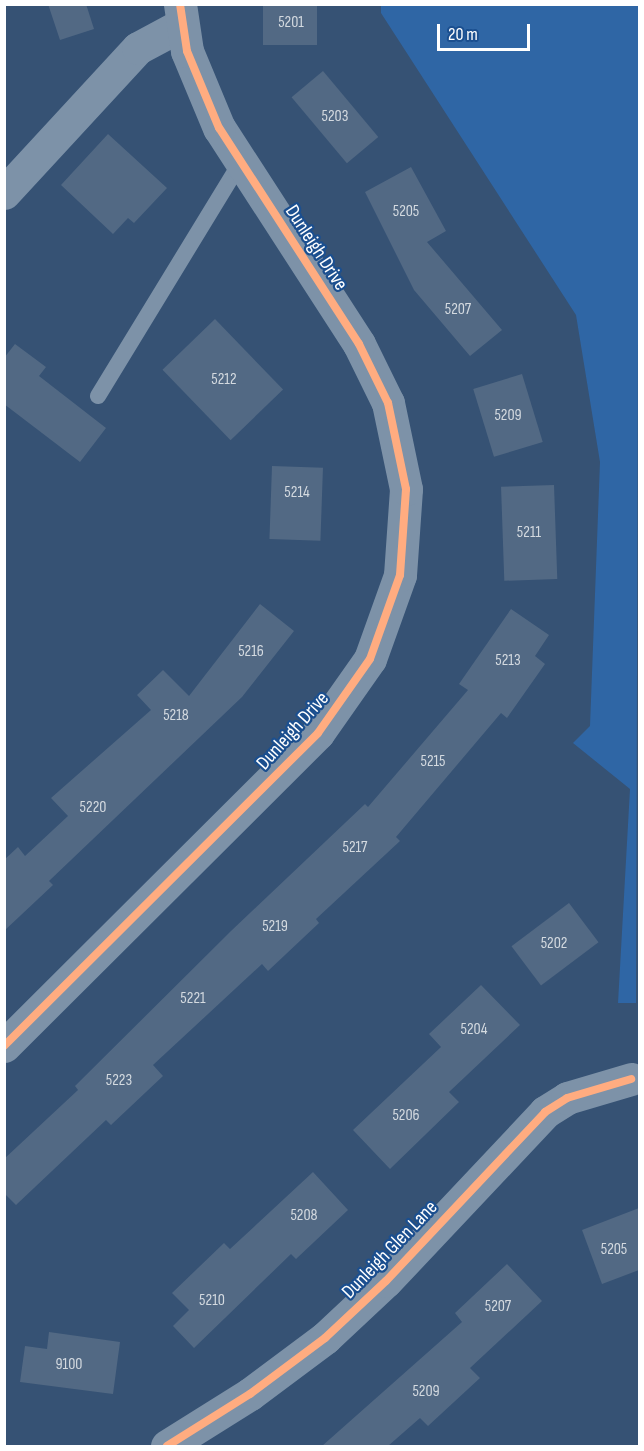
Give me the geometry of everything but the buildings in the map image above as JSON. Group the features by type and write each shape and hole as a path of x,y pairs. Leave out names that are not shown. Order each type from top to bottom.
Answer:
{"street":[{"name":"Dunleigh Drive","path":"4,1046 318,733 370,659 400,575 406,489 388,403 359,344 241,162 200,89 180,15"},
{"path":"4,193 138,48 180,15"},
{"name":"Dunleigh Glen Lane","path":"167,1446 250,1394 325,1338 386,1281 545,1112 567,1098 631,1079"}],"lane":[{"path":"98,396 241,162"}],"shaded area":[{"path":"381,5 639,5 636,1003 618,1003 630,789 573,743 590,726 600,462 576,315 381,13"}],"cycle path":[{"path":"4,1046 318,733 370,659 400,575 406,489 388,403 359,344 219,128 187,51 180,4"},
{"path":"167,1446 250,1394 325,1338 386,1281 545,1112 567,1098 631,1079"}]}
